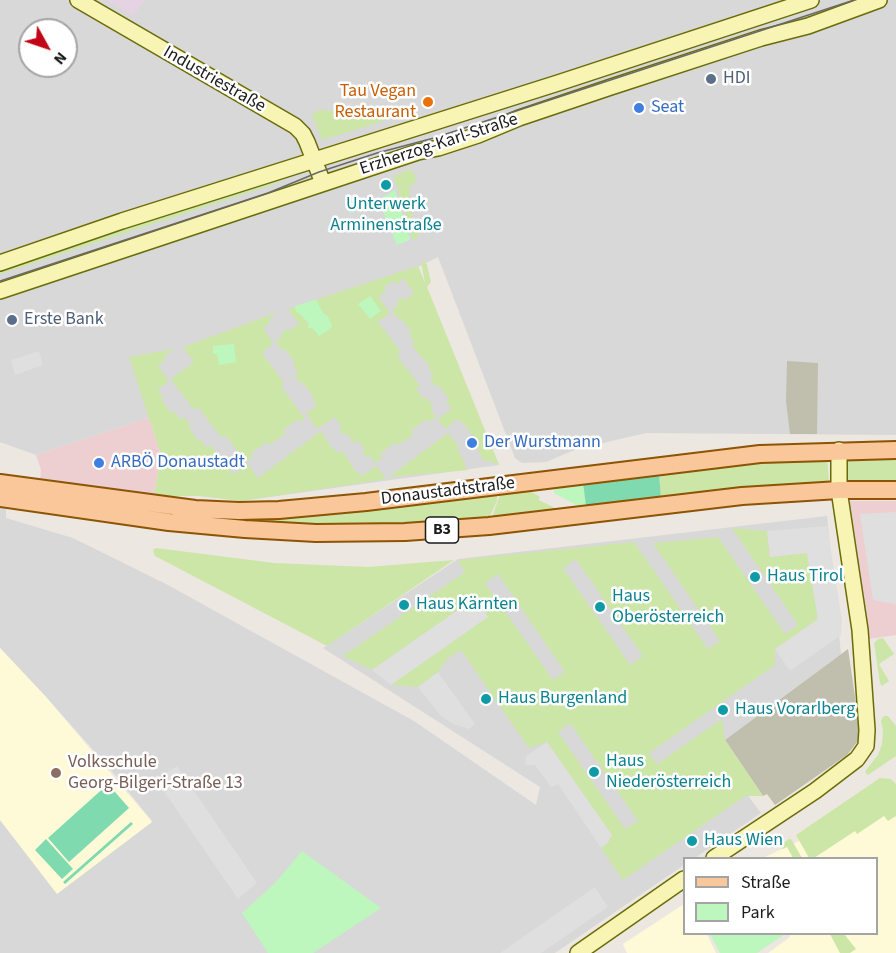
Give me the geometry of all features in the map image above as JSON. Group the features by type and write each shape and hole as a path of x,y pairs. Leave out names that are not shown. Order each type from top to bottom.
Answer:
{"main road":[{"name":"Industriestraße","path":"78,0 284,119 303,134 323,183"},
{"name":"Erzherzog-Karl-Straße","path":"0,263 122,221 811,0"},
{"name":"Erzherzog-Karl-Straße","path":"0,291 323,183 478,135 540,111 761,38 808,26 879,0"},
{"path":"716,857 815,791 857,759 866,746 867,730 859,615 840,490 839,450"},
{"name":"Donaustadtstraße","path":"0,483 195,509 279,510 366,502 760,454 896,450"},
{"name":"Donaustadtstraße","path":"0,498 169,522 244,530 316,533 405,532 489,526 742,496 896,489"},
{"path":"578,953 683,880"}],"shaded area":[{"path":"0,0 107,0 133,15 144,0 896,0 896,435 646,433 577,449 546,462 522,463 515,458 438,257 418,267 499,465 241,501 200,496 149,418 36,455 0,442"},
{"path":"107,0 144,0 133,16"},
{"path":"39,351 43,365 15,375 11,360"},
{"path":"787,361 818,363 817,434 790,434 786,401"},
{"name":"ARBÖ Donaustadt","path":"149,418 161,455 154,496 40,482 41,470 36,455"},
{"path":"0,478 6,479 6,518 73,538 166,584 414,721 536,805 540,787 323,648 458,559 827,516 841,654 713,749 761,813 696,857 683,857 683,866 555,953 0,953 0,820 57,893 152,821 111,770 0,648"},
{"path":"845,501 896,501 896,635 862,640"},
{"path":"896,512 896,604 894,604 873,600 860,514"},
{"path":"827,526 842,620 841,635 790,671 775,649 818,619 807,553 770,557 767,531"},
{"path":"475,598 488,617 391,685 372,670"},
{"name":"Volksschule Georg-Bilgeri-Straße 13","path":"0,648 47,698 152,822 57,894 0,820"},
{"path":"848,649 860,731 858,741 847,755 775,805 767,794 763,796 725,740"},
{"path":"438,672 475,724 469,729 453,724 441,716 418,687"},
{"path":"547,742 612,835 607,844 601,848 558,784 551,787 535,765 525,765 526,756"},
{"path":"177,766 257,883 238,899 156,780"},
{"path":"896,795 896,953 768,953 790,937 789,935 878,935 878,857 765,857"},
{"path":"595,887 608,907 541,953 500,953"},
{"path":"683,905 683,935 707,935 716,953 627,953 623,944"}],"green space":[{"path":"320,110 386,115 390,116 390,119 322,140 312,114"},
{"path":"411,169 416,177 415,183 409,187 413,228 418,225 419,233 413,240 394,176"},
{"path":"299,171 269,186 0,274 0,269"},
{"path":"395,190 410,240 397,245 378,200"},
{"path":"421,261 427,265 431,282 427,287 499,465 482,459 473,436 465,425 457,419 445,429 438,419 452,409 446,402 449,399 438,385 435,386 430,378 433,375 428,368 430,366 411,345 415,342 409,335 412,332 392,310 399,304 397,301 402,297 405,300 414,293 403,278 397,284 393,281 383,288 386,292 378,296 390,313 378,322 401,352 397,356 420,386 416,389 423,399 426,397 432,405 431,410 436,417 429,422 426,419 411,431 413,435 398,445 395,442 380,454 382,457 375,463 369,455 366,457 364,455 362,452 365,450 358,440 354,443 346,433 343,435 339,429 342,427 335,417 317,429 306,414 317,405 312,399 314,397 302,382 299,383 295,375 298,372 293,365 295,362 284,348 281,350 276,341 283,336 281,333 299,324 288,309 418,266 425,283"},
{"path":"370,296 381,311 370,319 358,304"},
{"path":"314,300 318,301 332,325 319,336 312,328 308,328 309,324 296,312 295,306"},
{"path":"278,312 268,320 270,323 263,328 273,343 262,353 284,383 281,386 305,419 300,422 298,419 283,430 285,434 251,453 253,457 246,462 225,435 221,437 198,407 194,410 171,379 194,362 183,347"},
{"path":"234,344 236,362 219,365 217,354 213,354 213,346"},
{"path":"174,349 163,358 165,361 158,366 169,381 158,389 163,397 161,399 172,414 175,412 180,420 184,417 198,441 201,440 207,448 211,445 216,452 214,454 233,475 248,464 258,478 321,431 331,447 338,453 343,451 361,476 377,466 386,479 241,501 200,496 154,496 161,455 129,357"},
{"path":"448,433 459,447 457,449 468,470 389,477"},
{"path":"827,457 829,483 661,498 659,473"},
{"path":"896,458 896,484 849,484 844,459"},
{"path":"659,473 661,498 586,506 583,482"},
{"path":"583,482 661,498 580,507 554,493 554,487"},
{"path":"523,487 540,497 539,500 561,511 491,520 501,492"},
{"path":"497,491 497,501 488,520 401,527 240,523 165,510"},
{"path":"732,528 767,531 770,557 807,552 818,620 775,649 775,665 649,753 657,764 722,719 725,740 763,796 745,796 623,880 601,848 607,844 547,742 529,748 461,650 448,658 438,672 418,687 391,685 487,617 475,598 372,670 343,656 465,572 458,560 634,542 708,649 720,641 653,543 718,537 785,634 798,625","holes":["576,559 643,656 630,665 563,568","498,574 565,672 553,680 485,583","570,723 638,821 625,829 558,732"]},
{"path":"156,548 274,563 368,567 454,560 327,646 155,556 153,550"},
{"path":"883,638 894,654 879,664 889,681 882,686 874,643"},
{"path":"884,716 888,716 896,726 896,756 868,775 865,772 878,755 882,744 881,720"},
{"path":"880,778 891,779 896,784 896,816 888,821 884,816 857,834 855,831 816,857 808,857 796,835"},
{"path":"108,784 129,808 69,862 48,838"},
{"path":"131,822 133,824 65,884 63,882"},
{"path":"46,839 73,869 62,879 35,850"},
{"path":"791,839 801,857 792,857 787,847 783,849 781,845"},
{"path":"302,851 381,908 313,953 268,953 242,913 275,883"},
{"path":"711,935 784,935 757,953 720,953"},
{"path":"831,935 845,935 856,949 850,953 840,953"}],"tram line":[{"path":"0,281 268,193 319,172 434,138 854,0"}],"place":[{"name":"HDI","path":"711,79"},
{"name":"Tau Vegan Restaurant","path":"428,102"},
{"name":"Seat","path":"639,108"},
{"name":"Unterwerk Arminenstraße","path":"386,185"},
{"name":"Erste Bank","path":"12,320"},
{"name":"Der Wurstmann","path":"472,443"},
{"name":"ARBÖ Donaustadt","path":"99,463"},
{"name":"Haus Tirol","path":"755,577"},
{"name":"Haus Kärnten","path":"404,605"},
{"name":"Haus Oberösterreich","path":"600,607"},
{"name":"Haus Burgenland","path":"486,699"},
{"name":"Haus Vorarlberg","path":"723,710"},
{"name":"Haus Niederösterreich","path":"594,772"},
{"name":"Volksschule Georg-Bilgeri-Straße 13","path":"56,773"},
{"name":"Haus Wien","path":"692,841"}]}
